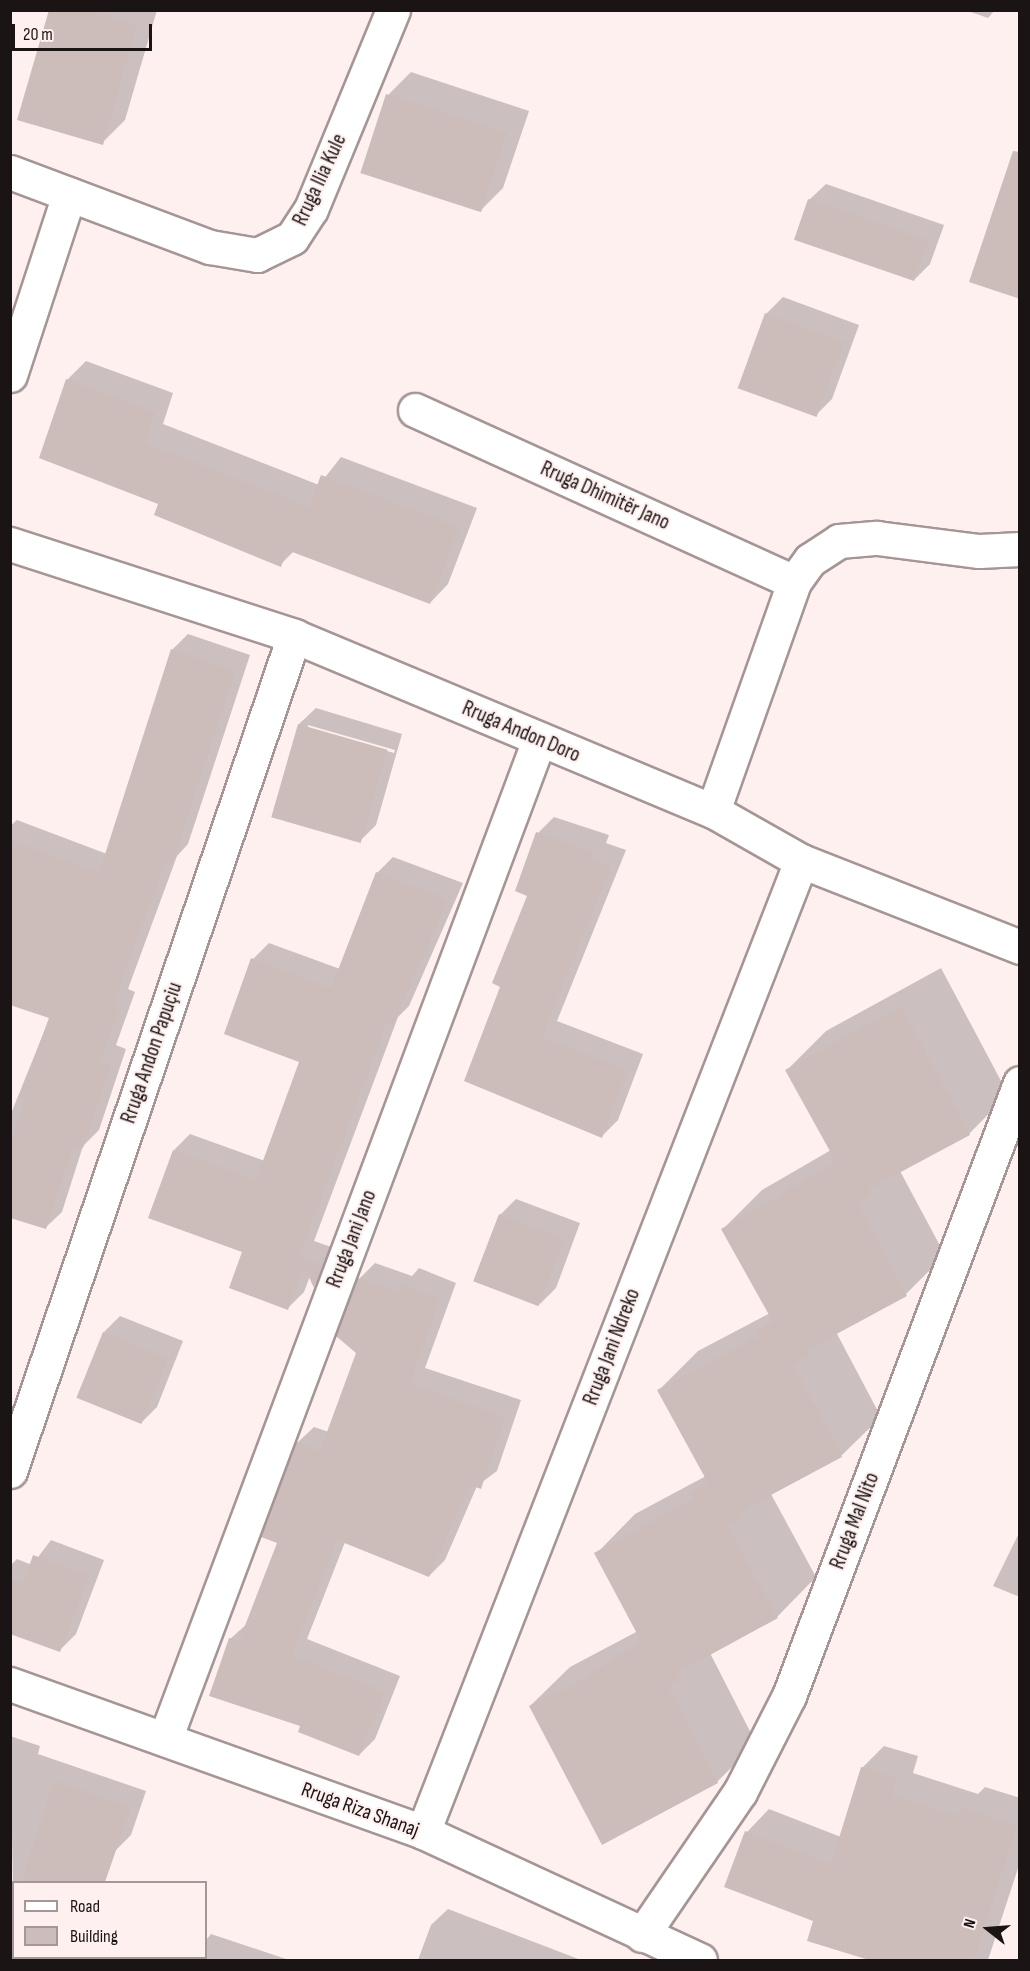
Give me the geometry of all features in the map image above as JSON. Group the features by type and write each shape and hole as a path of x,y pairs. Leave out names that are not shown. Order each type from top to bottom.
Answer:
{"street":[{"name":"Rruga Ilia Kule","path":"10,172 210,247 257,255 291,238 311,209 393,10"},
{"path":"10,375 69,194"},
{"name":"Rruga Dhimitër Jano","path":"415,410 794,582"},
{"path":"713,811 794,582 810,560 839,542 877,538 979,550 1020,549"},
{"name":"Rruga Andon Doro","path":"10,544 294,636 713,811 801,861 1020,947"},
{"name":"Rruga Andon Papuçiu","path":"10,1471 294,636"},
{"name":"Rruga Jani Jano","path":"165,1739 539,740"},
{"name":"Rruga Jani Ndreko","path":"423,1832 801,861"},
{"name":"Rruga Mal Nito","path":"642,1935 740,1792 789,1696 1020,1083"},
{"name":"Rruga Riza Shanaj","path":"10,1684 423,1832 700,1960"}],"building":[{"path":"49,10 89,10 137,25 103,145 17,120"},
{"path":"386,94 507,133 481,212 360,173"},
{"path":"1013,151 1020,152 1020,299 969,282"},
{"path":"808,199 928,240 914,281 794,240"},
{"path":"765,313 844,342 817,417 738,388"},
{"path":"66,379 155,412 145,443 309,507 321,475 459,527 430,604 287,550 281,567 154,515 158,504 39,458"},
{"path":"171,649 235,671 173,862 166,860 113,1005 120,1008 100,1061 111,1065 83,1148 74,1145 46,1229 10,1218 10,1145 26,1098 20,1096 49,1018 10,1005 10,840 99,873"},
{"path":"298,724 387,750 361,843 271,817"},
{"path":"536,832 594,852 591,859 611,866 542,1037 628,1070 602,1138 464,1081 500,987 492,983 527,896 515,891"},
{"path":"376,872 448,900 393,1024 387,1022 299,1257 322,1265 314,1288 304,1266 288,1310 229,1288 242,1252 148,1218 173,1150 256,1180 299,1062 224,1034 251,958 331,988"},
{"path":"901,1006 970,1135 869,1189 871,1195 857,1202 907,1296 807,1350 810,1355 793,1364 842,1457 741,1511 743,1516 727,1525 778,1618 677,1673 680,1679 668,1687 718,1783 602,1845 529,1706 561,1688 563,1692 641,1641 594,1553 693,1499 690,1493 708,1483 657,1390 759,1336 756,1331 773,1322 721,1229 836,1162 785,1070"},
{"path":"499,1214 564,1239 539,1306 473,1281"},
{"path":"358,1278 397,1292 402,1283 440,1299 410,1384 505,1417 481,1489 470,1485 429,1577 337,1540 292,1655 385,1692 359,1756 298,1732 300,1726 209,1696 229,1638 239,1641 277,1543 261,1537 296,1442 320,1451 356,1353 336,1336"},
{"path":"103,1332 168,1358 141,1424 76,1398"},
{"path":"33,1555 89,1576 60,1652 10,1634 10,1579 23,1584"},
{"path":"861,1767 897,1778 892,1795 959,1816 961,1808 1017,1826 974,1960 869,1960 807,1941 813,1921 724,1887 745,1831 831,1864"},
{"path":"54,1781 131,1807 105,1881 21,1881"}]}
